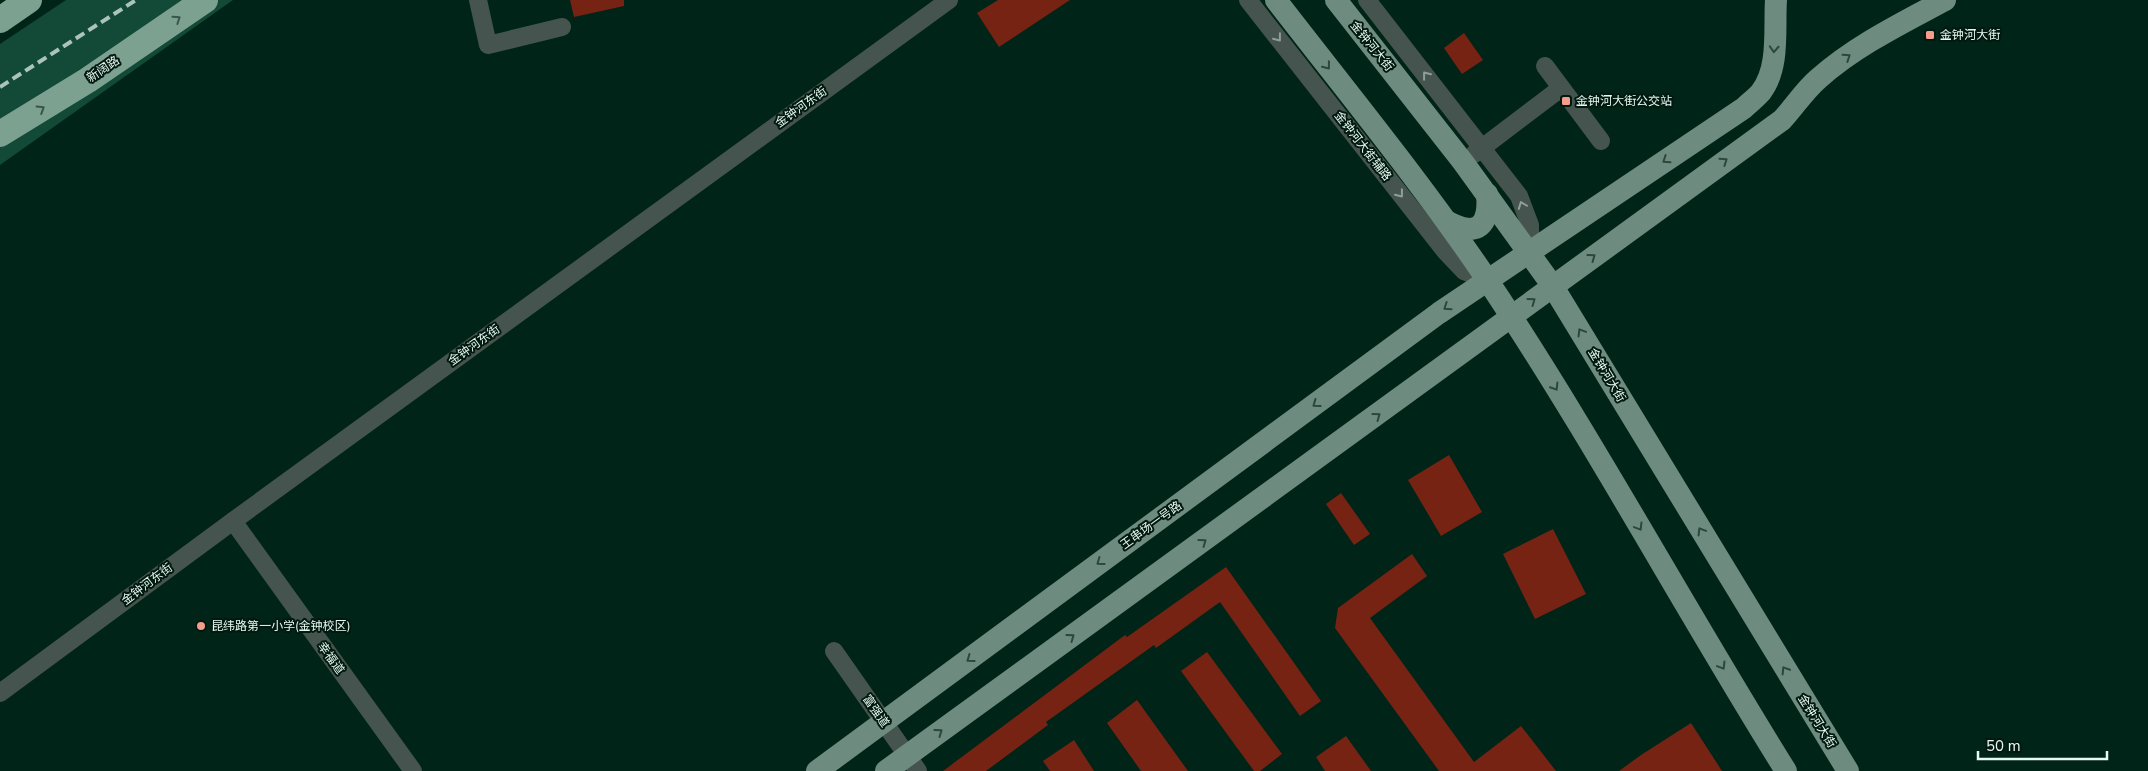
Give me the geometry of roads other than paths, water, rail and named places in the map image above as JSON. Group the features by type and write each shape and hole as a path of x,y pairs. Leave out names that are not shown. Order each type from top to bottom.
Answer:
{"highway":[{"path":"0,20 29,0"},
{"name":"新阔路","path":"0,134 88,80 205,0"}],"main road":[{"path":"1276,0 1448,222 1511,316 1786,771"},
{"name":"金钟河大街","path":"1336,0 1464,162 1530,252 1848,771"},
{"name":"王串场一号路","path":"817,771 1439,313 1744,108 1761,92 1770,73 1774,54 1776,0"},
{"path":"886,771 912,763 1511,316 1782,120 1816,80 1844,59 1945,0"},
{"path":"1448,222 1474,230 1483,224 1488,213 1487,194"}],"street":[{"path":"478,0 488,45 562,27"},
{"name":"金钟河东街","path":"0,693 949,0"},
{"name":"金钟河大街辅路","path":"1248,0 1445,251 1464,271 1487,280"},
{"path":"1367,0 1519,196 1530,226 1530,252"},
{"path":"1545,66 1601,142"},
{"path":"1464,162 1561,88"},
{"name":"幸福道","path":"233,521 413,771"},
{"name":"富强道","path":"834,651 912,763"}],"railway":[{"path":"0,87 136,0"}],"place":[{"name":"金钟河大街","path":"1930,35"},
{"name":"金钟河大街公交站","path":"1566,101"},
{"name":"昆纬路第一小学(金钟校区)","path":"201,626"}]}
